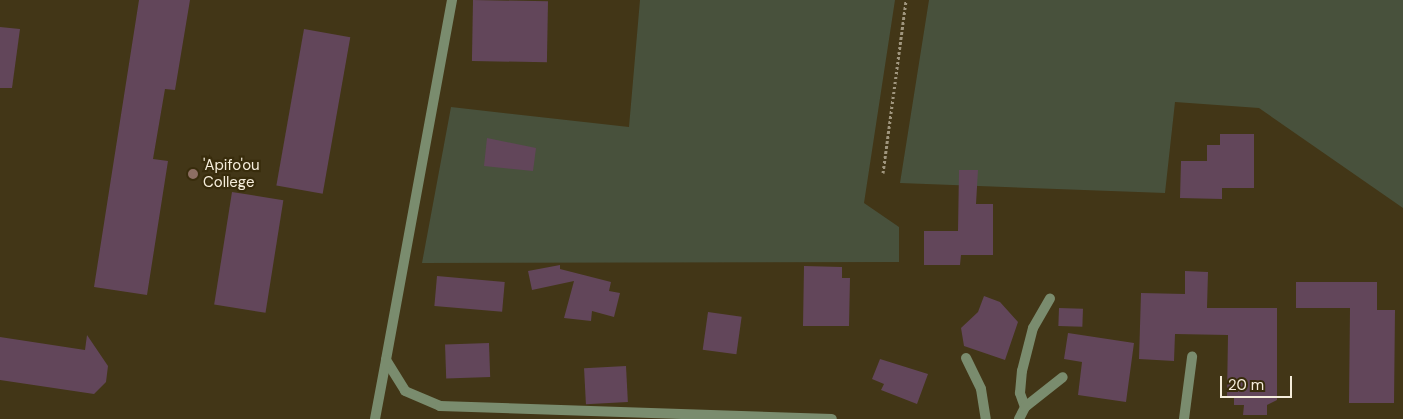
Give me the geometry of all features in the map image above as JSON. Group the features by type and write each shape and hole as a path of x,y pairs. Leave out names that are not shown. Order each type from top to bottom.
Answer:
{"street":[{"path":"375,419 452,0"},
{"path":"1025,407 1020,394 1022,371 1033,328 1050,298"},
{"path":"1184,419 1192,357"},
{"path":"966,358 983,397 986,419"},
{"path":"386,360 406,391 440,406 832,419"},
{"path":"1019,419 1025,407 1064,377"}],"path":[{"path":"883,173 906,0"}],"green space":[{"path":"640,0 895,0 864,203 899,227 899,262 422,263 451,107 629,127"},
{"path":"929,0 1403,0 1403,208 1259,108 1175,102 1165,193 900,183"}],"building":[{"path":"139,0 190,0 175,90 165,89 153,159 168,161 147,295 94,287"},
{"path":"473,0 548,1 547,62 472,61"},
{"path":"0,27 20,29 12,88 0,88"},
{"path":"304,29 350,37 323,194 276,186"},
{"path":"1220,134 1254,134 1254,188 1222,188 1222,199 1180,198 1181,161 1207,161 1207,145 1220,145"},
{"path":"487,138 536,148 533,171 484,166"},
{"path":"959,170 978,170 976,204 993,204 993,255 961,255 960,265 924,265 924,231 958,231"},
{"path":"232,192 283,200 266,313 214,305"},
{"path":"560,265 560,269 611,282 609,291 620,293 614,317 592,311 591,321 564,318 574,281 532,290 528,271"},
{"path":"804,266 842,267 842,278 850,278 849,326 803,326"},
{"path":"1185,271 1208,272 1207,308 1277,308 1277,400 1267,405 1267,415 1243,415 1244,405 1234,405 1234,396 1227,396 1228,335 1175,334 1174,361 1139,359 1141,293 1185,294"},
{"path":"437,276 505,282 502,312 434,306"},
{"path":"1296,282 1377,282 1377,310 1395,310 1394,403 1349,403 1350,308 1296,308"},
{"path":"984,296 1000,302 1018,322 1005,360 964,346 961,328 978,312"},
{"path":"1059,308 1083,309 1082,327 1058,326"},
{"path":"708,312 742,317 736,354 703,350"},
{"path":"1068,333 1134,343 1126,402 1078,395 1082,362 1064,359"},
{"path":"87,335 108,366 106,382 94,394 0,380 0,337 85,350"},
{"path":"489,343 490,377 446,379 445,345"},
{"path":"880,359 928,374 917,404 881,390 884,384 872,379"},
{"path":"626,366 628,402 586,404 584,368"}],"place":[{"name":"'Apifo'ou College","path":"193,174"}]}
